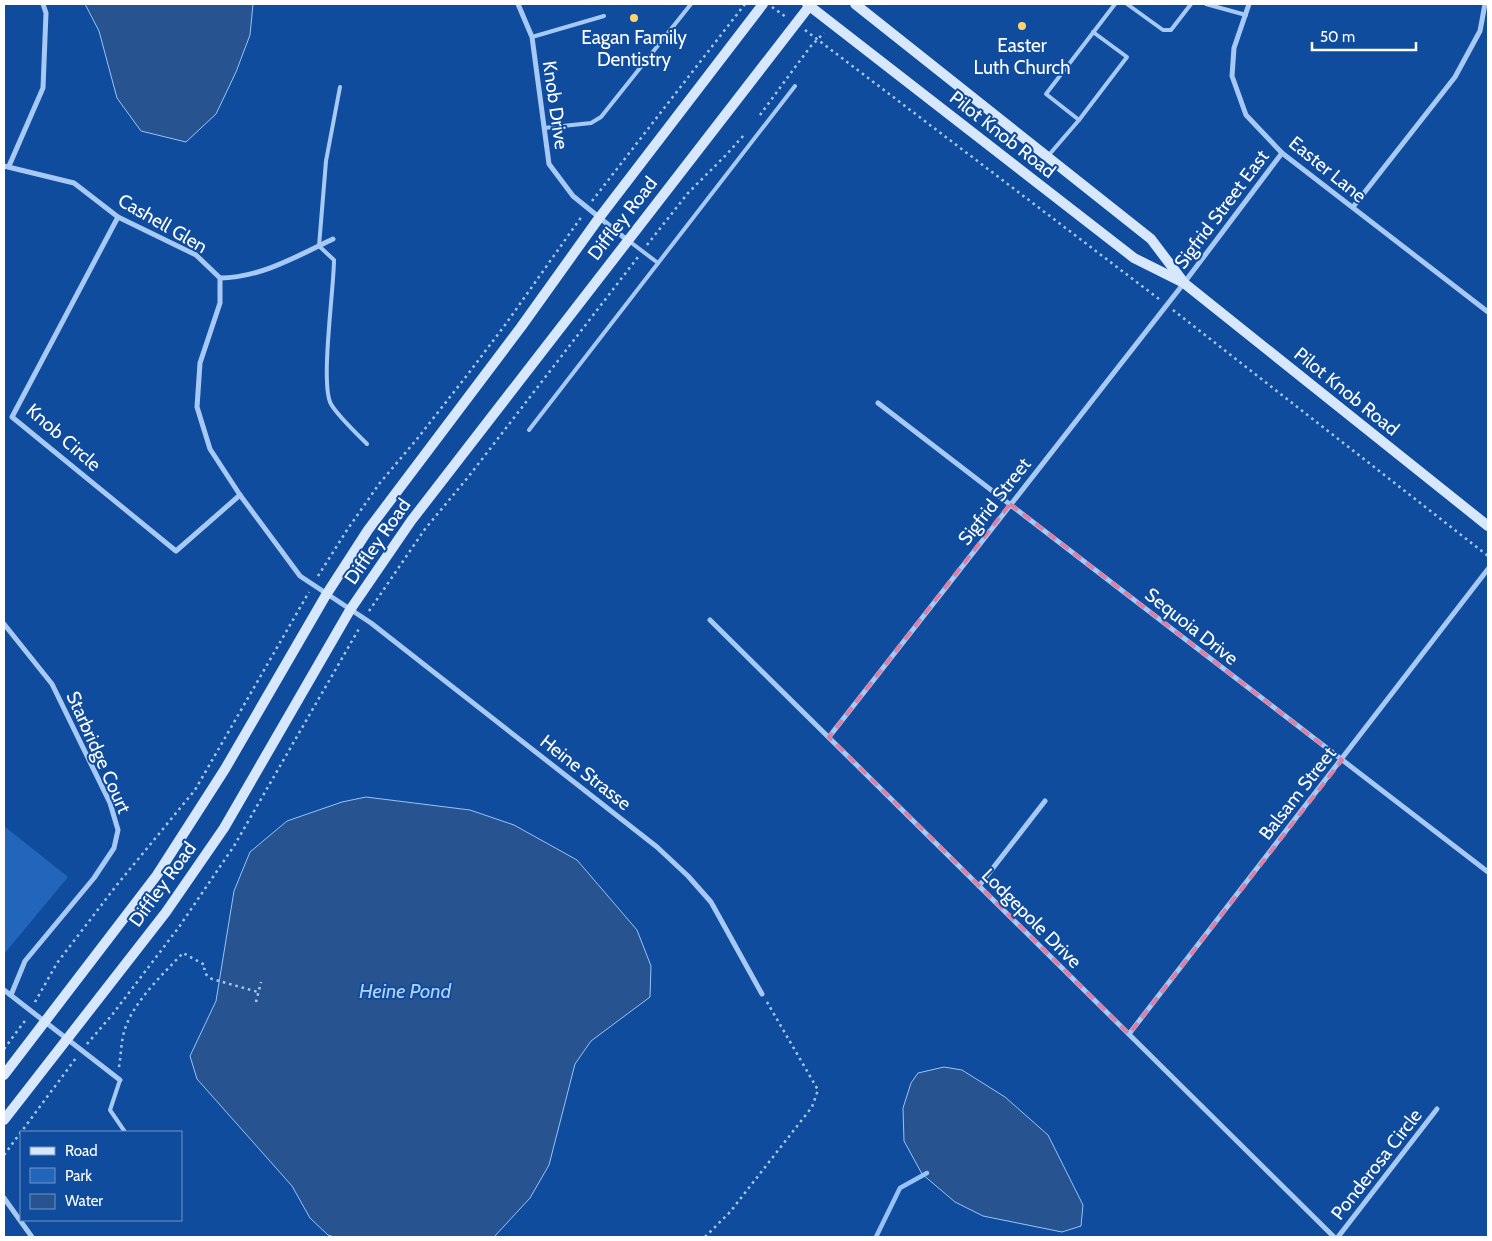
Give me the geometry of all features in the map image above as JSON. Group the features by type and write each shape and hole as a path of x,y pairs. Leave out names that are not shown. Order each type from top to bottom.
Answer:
{"main road":[{"name":"Diffley Road","path":"4,1075 157,875 225,769 326,594 368,530 521,327 598,218 765,4"},
{"name":"Diffley Road","path":"4,1120 166,912 224,828 350,610 411,520 809,4"},
{"name":"Pilot Knob Road","path":"809,4 1134,258 1184,283 1488,526"},
{"name":"Pilot Knob Road","path":"855,4 1151,239 1184,283"}],"street":[{"path":"6,166 44,88 46,13 43,4"},
{"name":"Knob Drive","path":"518,4 532,37 549,164 573,196 627,240"},
{"name":"Easter Lane","path":"1249,4 1234,48 1232,76 1246,115 1282,152 1488,312"},
{"path":"1353,208 1455,77 1480,31 1485,4"},
{"name":"Sigfrid Street East","path":"1184,283 1282,152"},
{"name":"Cashell Glen","path":"6,166 74,183 118,217 196,255 220,278"},
{"name":"Knob Circle","path":"118,217 12,416 176,551 240,495"},
{"path":"333,239 264,270 234,278 220,278 220,304 200,363 197,407 210,449 240,495 300,576 350,610"},
{"name":"Sigfrid Street","path":"828,737 1184,283"},
{"name":"Sequoia Drive","path":"878,403 1488,872"},
{"name":"Balsam Street","path":"1129,1034 1488,569"},
{"name":"Heine Strasse","path":"350,610 657,847 688,876 711,902 762,994"},
{"name":"Lodgepole Drive","path":"710,620 1334,1237"},
{"name":"Starbridge Court","path":"4,624 52,684 110,803 118,830 114,848 94,878 25,961 11,995"},
{"path":"979,886 1045,800"},
{"path":"4,990 119,1079"},
{"name":"Ponderosa Circle","path":"1338,1237 1437,1109"},
{"path":"4,1198 20,1220"},
{"path":"21,1221 32,1237"}],"lane":[{"path":"544,128 591,123 600,117 691,4"},
{"path":"1078,120 1046,94 1115,4"},
{"path":"1127,4 1164,30 1171,30 1191,4"},
{"path":"1206,4 1246,15"},
{"path":"532,37 604,16"},
{"path":"1048,157 1127,57 1093,32"},
{"path":"529,430 795,86"},
{"path":"340,87 326,161 319,246 334,260 327,390 331,404 368,444"},
{"path":"627,240 658,263"},
{"path":"119,1079 110,1110 124,1131"}],"path":[{"path":"765,4 819,39 1166,305 1488,556"},
{"path":"758,117 810,47 832,23"},
{"path":"22,1131 82,1050 112,1015 179,928 234,846 364,619 425,529 469,476 688,193 746,133"},
{"path":"119,1079 124,1031 134,1011 161,976 183,952 205,965 204,970 206,974 212,979 258,992"},
{"path":"256,1002 261,982"},
{"path":"705,1237 730,1212 812,1107 818,1090 762,994"},
{"path":"4,1155 20,1133"}],"highlighted area":[{"path":"1010,504 1342,760 1129,1034 829,737"}],"green space":[{"path":"4,826 68,877 4,954"}],"water":[{"path":"85,4 253,4 250,35 236,72 216,114 186,142 141,131 117,98 99,31"},
{"name":"Heine Pond","path":"366,797 470,810 514,825 577,860 637,930 651,966 650,997 591,1041 575,1064 549,1165 530,1198 494,1237 334,1237 328,1235 310,1218 292,1186 197,1079 190,1056 216,1001 234,891 250,852 287,821 342,802"},
{"path":"944,1067 962,1070 1005,1097 1048,1135 1083,1205 1081,1226 1062,1232 983,1216 955,1202 922,1174 904,1141 903,1108 911,1083 918,1073"}],"waterway":[{"path":"876,1237 900,1188 927,1173"}],"place":[{"name":"Eagan Family Dentistry","path":"634,18"},
{"name":"Easter Luth Church","path":"1022,26"}]}
